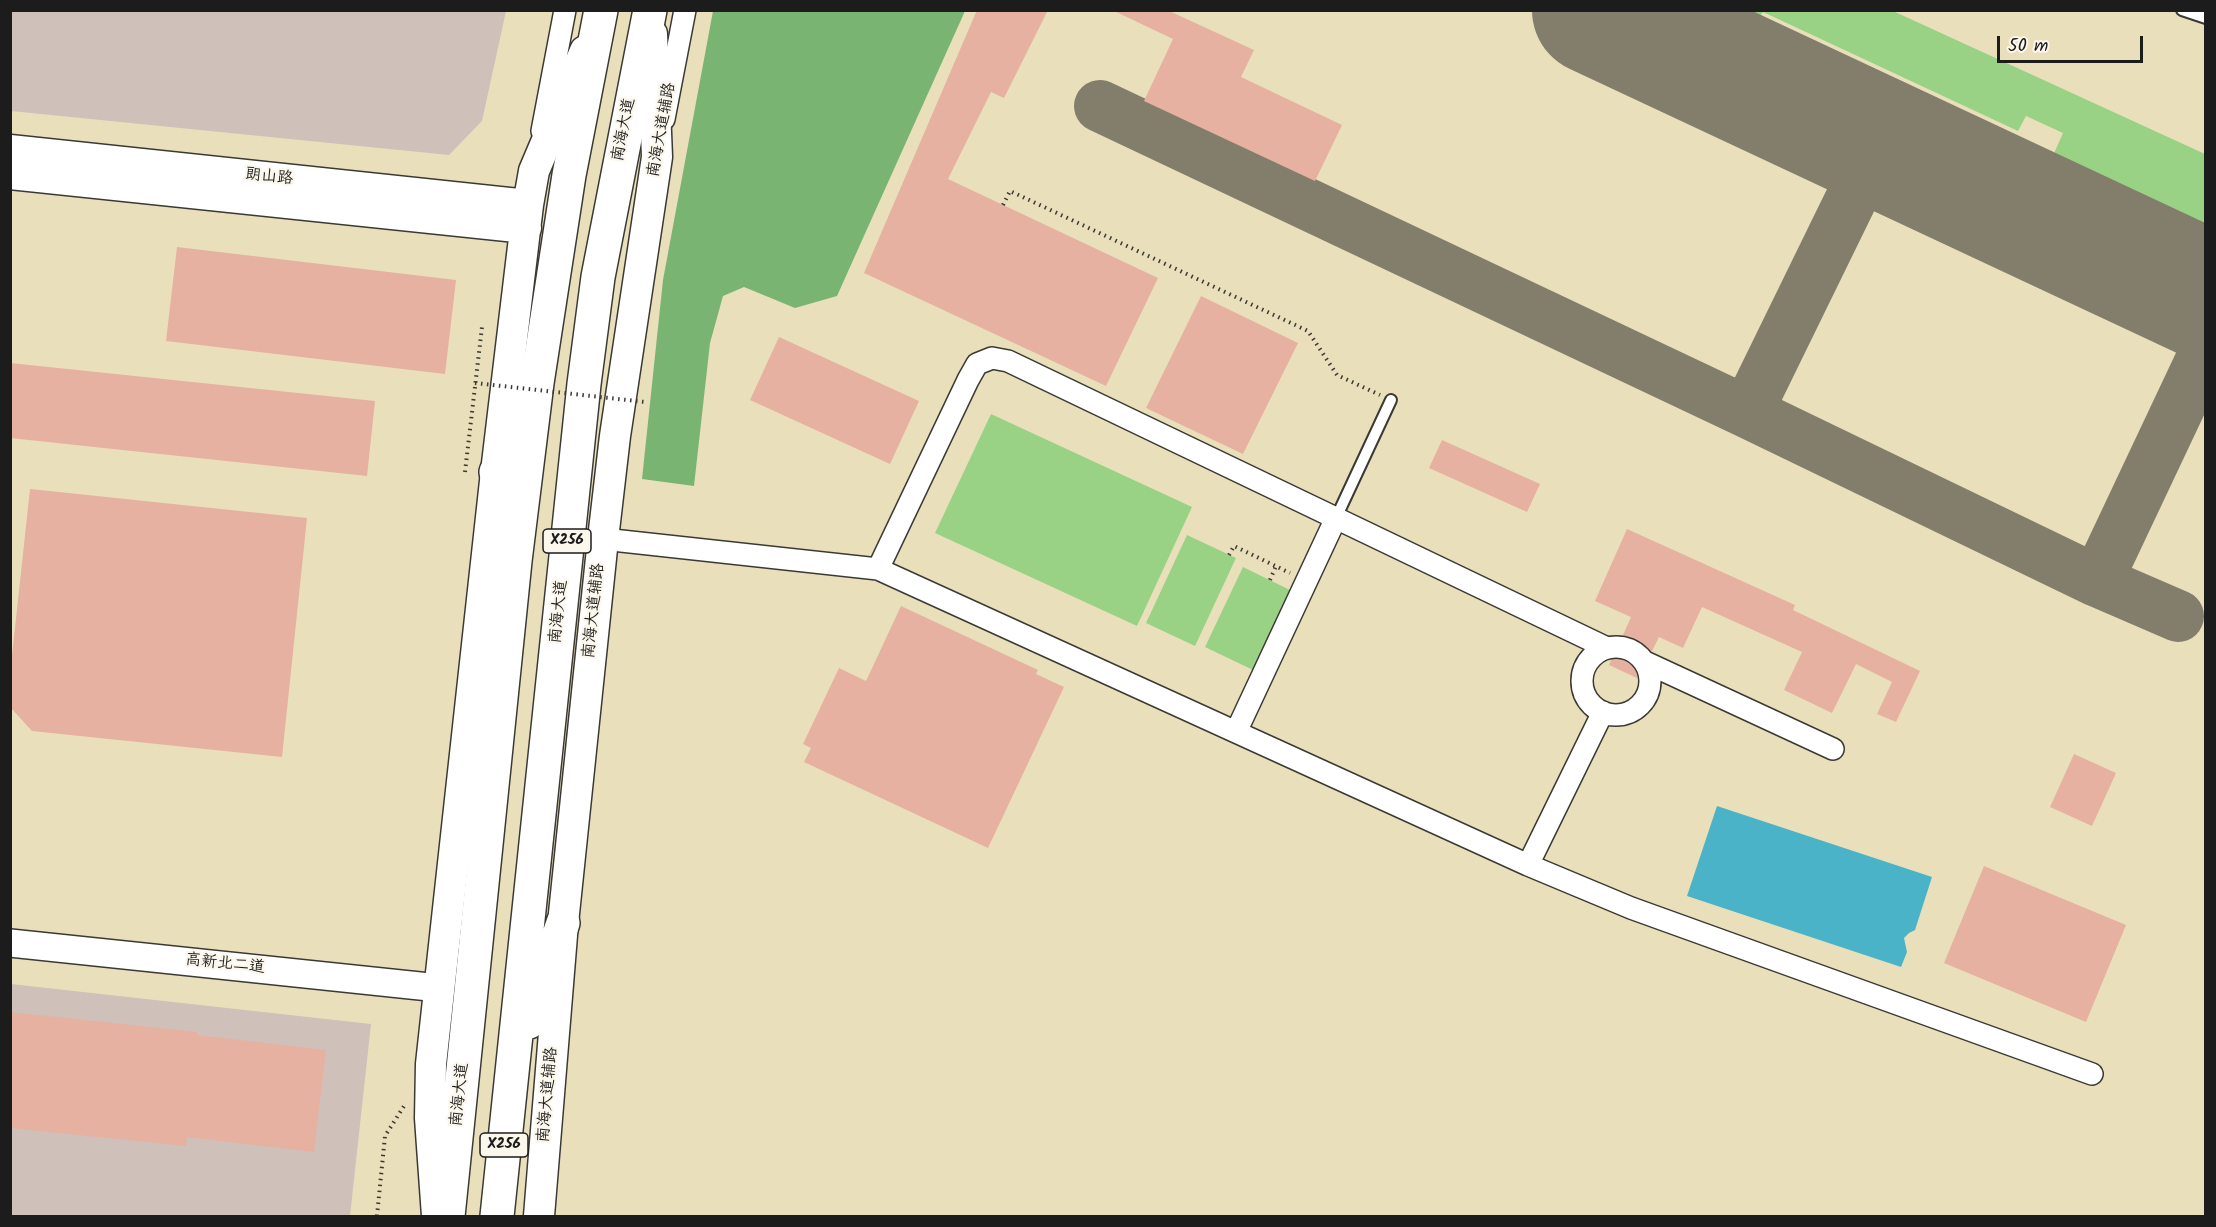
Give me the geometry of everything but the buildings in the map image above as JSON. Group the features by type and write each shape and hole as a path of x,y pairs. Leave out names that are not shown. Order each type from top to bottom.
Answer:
{"main road":[{"name":"南海大道","path":"650,10 657,158"},
{"name":"南海大道","path":"500,1211 511,1074 584,384 598,277 650,10"},
{"path":"437,1216 430,1136 429,1090 480,472 534,171 600,15"},
{"name":"南海大道","path":"448,1216 515,561 548,305 569,175 600,15"},
{"name":"朗山路","path":"10,150 527,217"},
{"name":"南海大道辅路","path":"539,1216 563,923 603,539 619,403 657,158"},
{"name":"朗山路","path":"10,174 527,217"},
{"path":"480,472 515,561"},
{"path":"511,1074 563,923"}],"street":[{"path":"534,171 565,10"},
{"name":"南海大道辅路","path":"657,158 685,10"},
{"path":"878,569 968,380 977,364 992,358 1008,361 1607,648"},
{"path":"1236,732 1336,518"},
{"path":"603,539 878,569 1528,865 1631,908 2092,1074"},
{"path":"1607,648 1628,649 1638,654 1645,662 1650,683 1642,703 1634,709 1624,714 1603,712 1587,698 1582,678 1584,668 1598,652 1607,648"},
{"path":"1645,662 1833,749"},
{"path":"1528,865 1603,712"},
{"name":"高新北二道","path":"10,944 439,987"}],"lane":[{"path":"2182,10 2205,18"},
{"path":"1336,518 1391,400"}],"path":[{"path":"1003,205 1010,191 1308,331 1336,375 1391,400"},
{"path":"480,472 475,383 482,327"},
{"path":"475,383 645,402"},
{"path":"1229,555 1234,546 1306,581"},
{"path":"1270,580 1276,566"},
{"path":"377,1216 385,1136 408,1100"}],"shaded area":[{"path":"10,11 506,11 482,121 449,155 11,111"},
{"path":"11,984 371,1024 350,1216 11,1216"}],"green space":[{"path":"713,11 965,11 837,296 795,308 744,287 723,296 710,343 694,486 642,479 663,280"},
{"path":"1665,11 1893,11 2205,154 2205,260 2041,183 2063,133 2026,116 2018,131 1763,12 1739,45"},
{"path":"991,414 1192,507 1137,626 935,533"},
{"path":"1187,535 1236,558 1195,646 1146,623"},
{"path":"1243,567 1292,591 1253,670 1205,647"}],"water":[{"path":"1717,806 1932,877 1915,930 1904,938 1907,952 1901,967 1687,896"}],"taxiway":[{"path":"1100,106 1747,412 2097,581 2178,616"},
{"path":"1747,412 1879,142"},
{"path":"2097,581 2206,350"}],"runway":[{"path":"1597,10 2206,295"}]}
